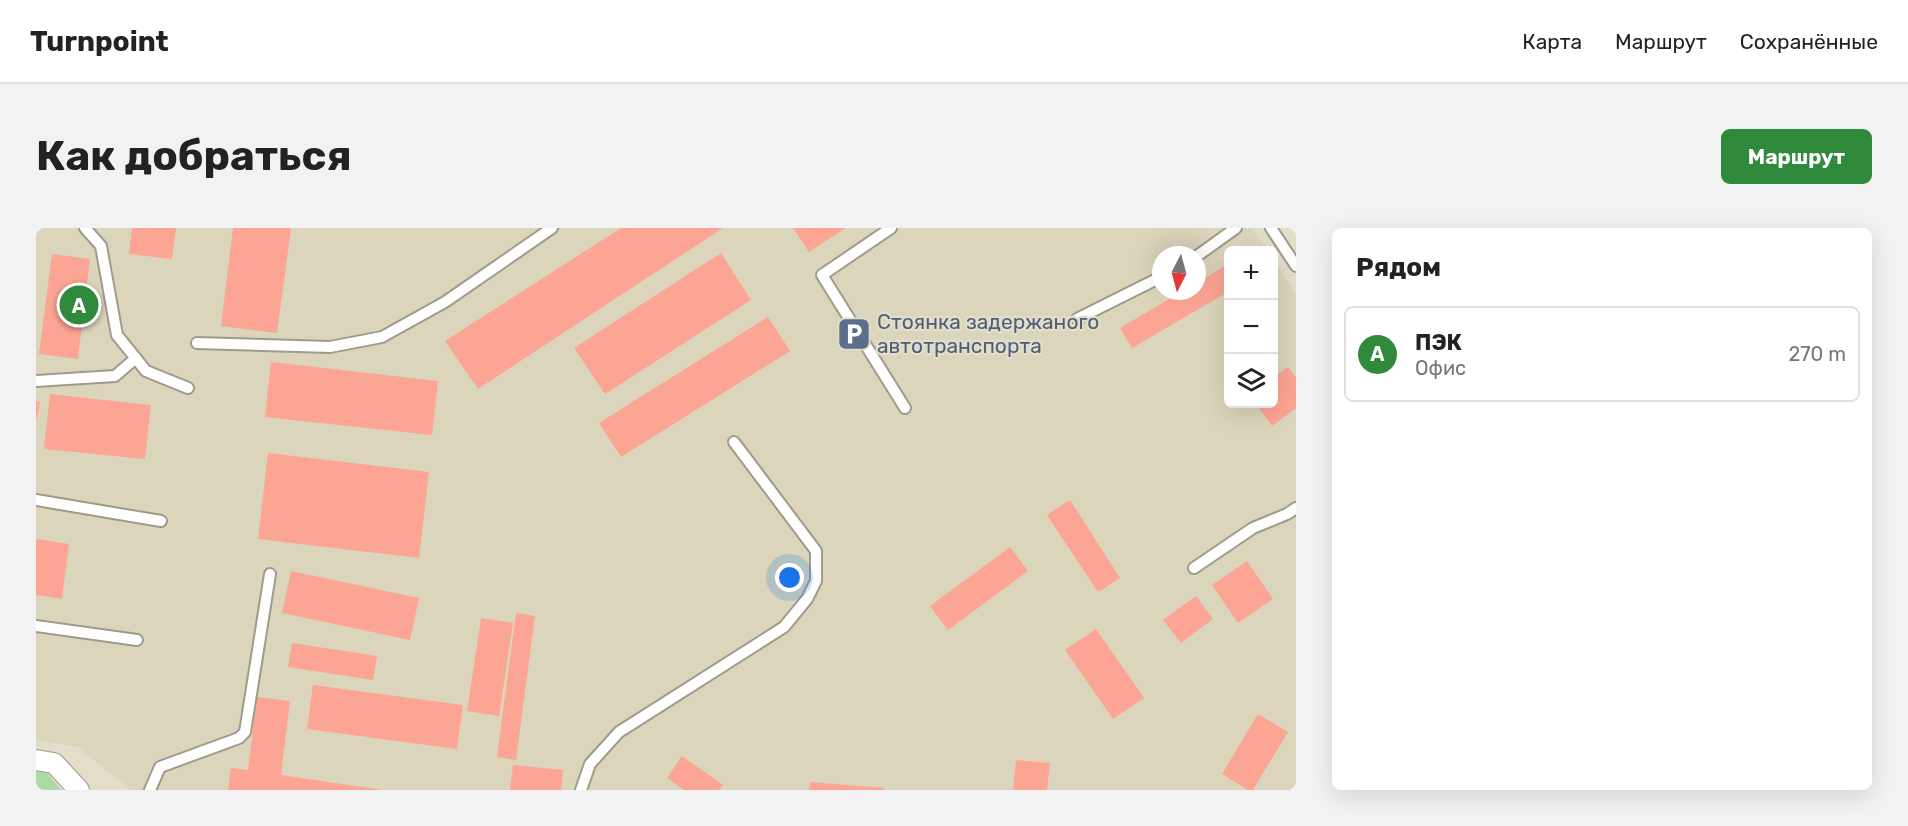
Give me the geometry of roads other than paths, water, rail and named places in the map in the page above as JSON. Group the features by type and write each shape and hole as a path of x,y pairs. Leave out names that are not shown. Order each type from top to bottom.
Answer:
{"street":[{"path":"36,760 54,763 79,790"}],"lane":[{"path":"85,228 101,246 117,335 146,371 188,387"},
{"path":"197,343 330,347 382,337 445,302 552,228"},
{"path":"891,228 822,275 905,408"},
{"path":"1206,250 1236,228"},
{"path":"1271,228 1296,266"},
{"path":"1077,319 1152,282"},
{"path":"36,381 115,376 136,358"},
{"path":"581,790 590,764 619,732 784,627 807,599 816,581 816,551 734,442"},
{"path":"36,500 161,521"},
{"path":"1194,568 1253,528 1296,508"},
{"path":"150,790 160,766 239,738 245,732 270,574"},
{"path":"36,626 137,640"}],"place":[{"name":"ПЭК","path":"79,305"},
{"name":"Стоянка задержаного автотранспорта","path":"854,334"}]}
